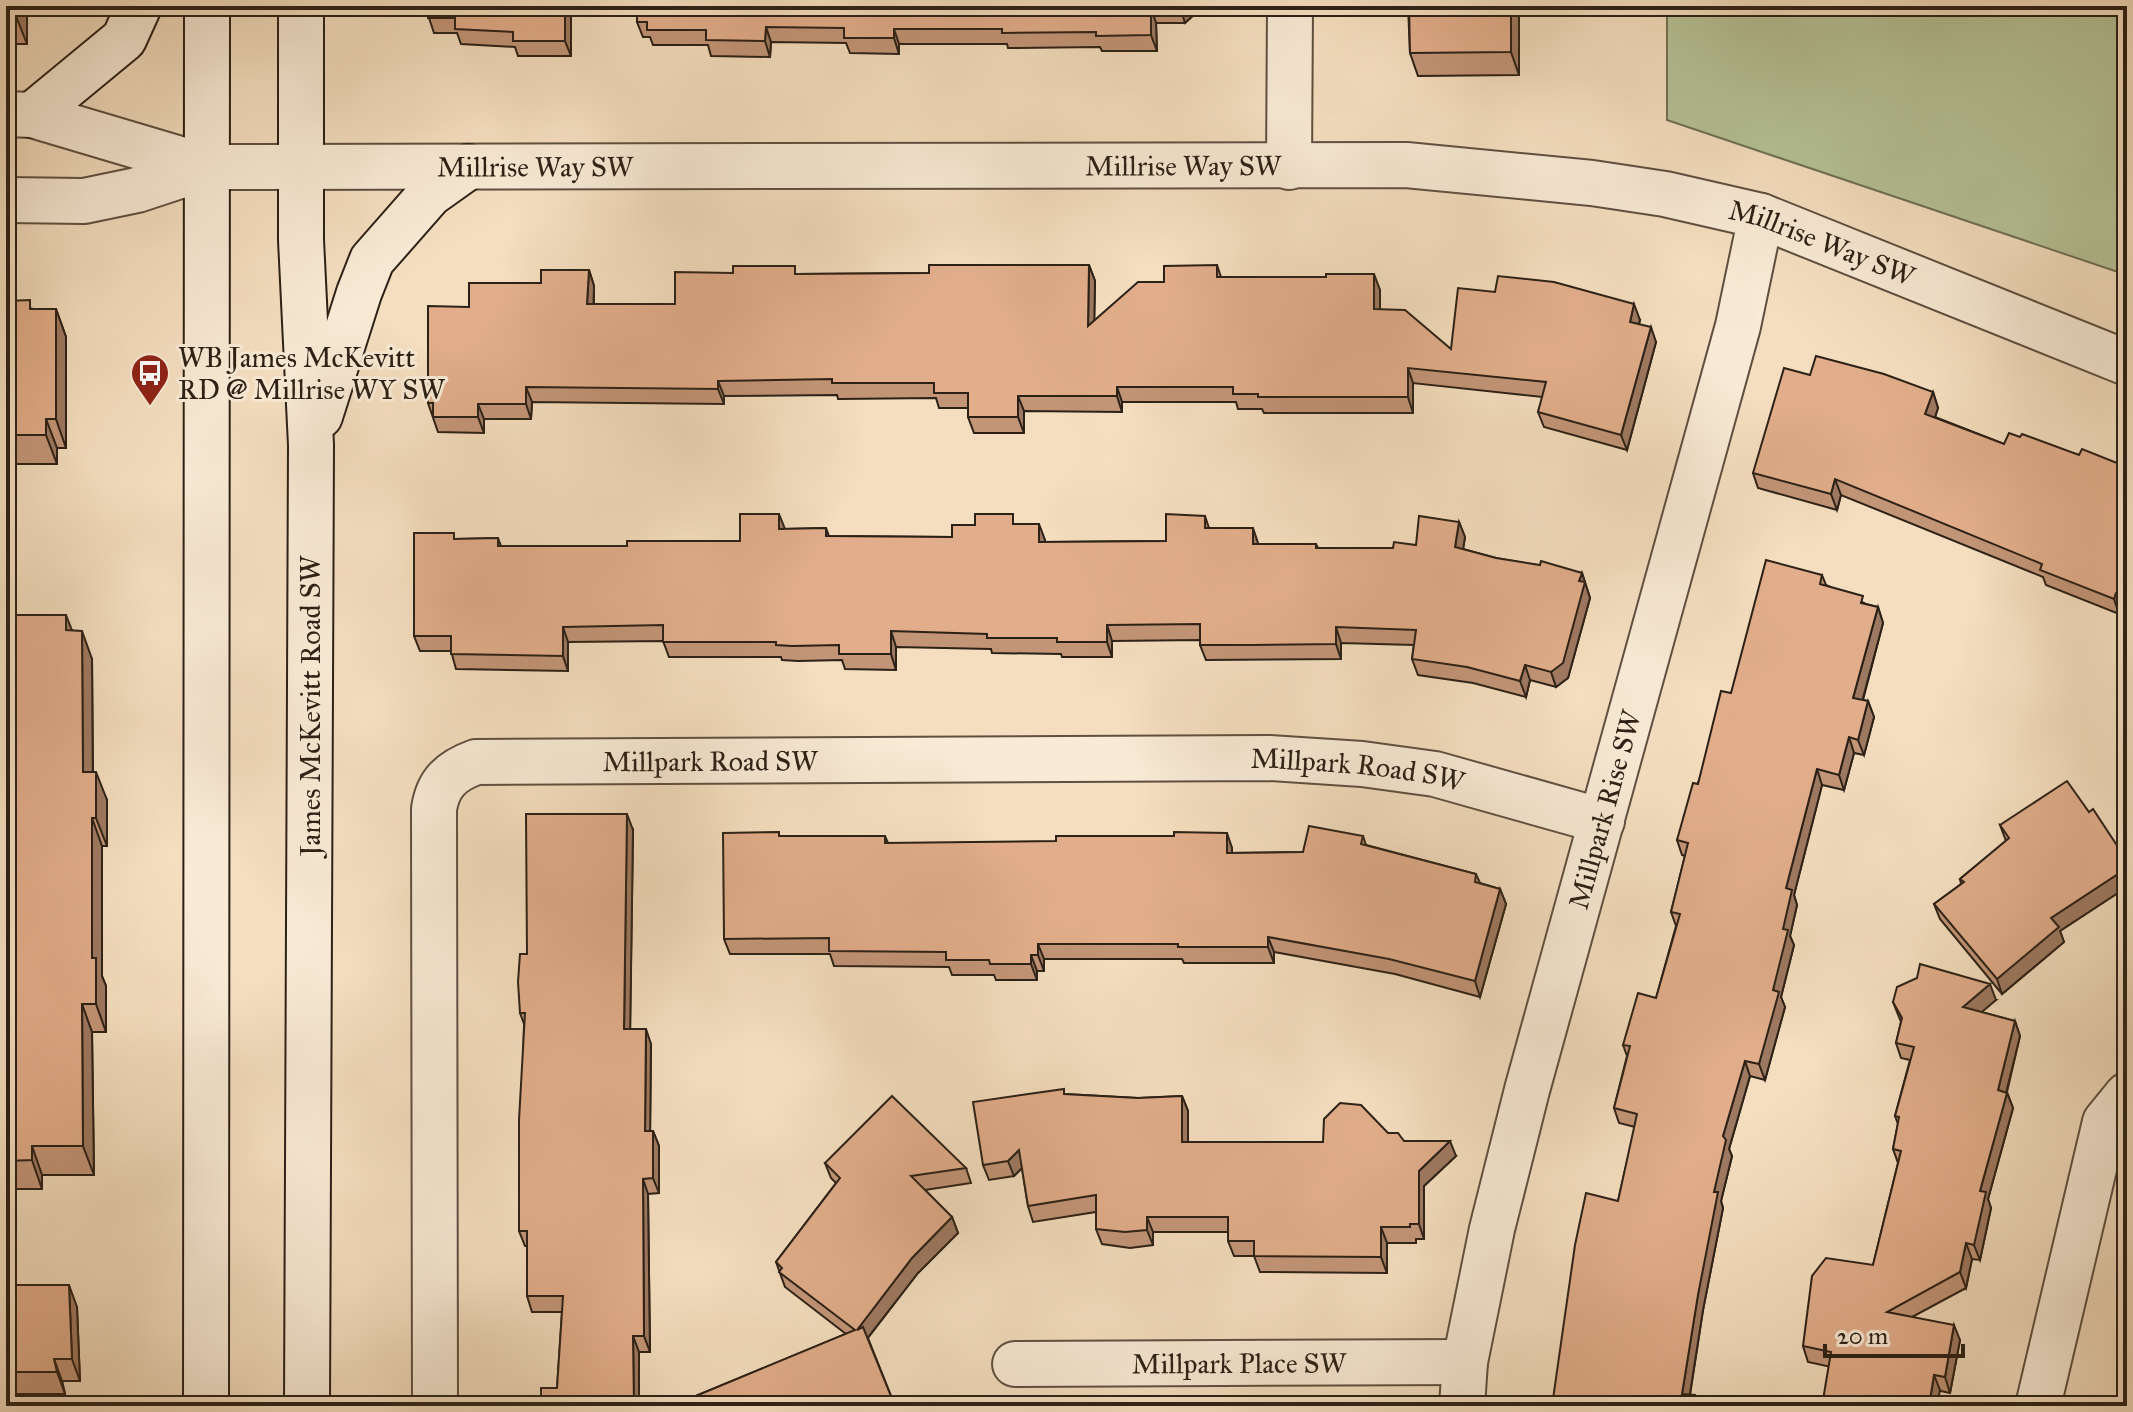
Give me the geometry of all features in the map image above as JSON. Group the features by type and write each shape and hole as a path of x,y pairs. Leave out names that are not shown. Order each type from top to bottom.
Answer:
{"street":[{"path":"19,115 124,39 139,6"},
{"path":"206,1406 207,6"},
{"name":"James McKevitt Road SW","path":"301,6 301,240 311,445 307,1406"},
{"path":"1289,167 1290,6"},
{"path":"19,115 207,167"},
{"name":"Millrise Way SW","path":"207,167 1406,165 1504,173 1665,194 1761,216 2127,363"},
{"path":"6,200 84,201 137,190 207,167"},
{"path":"311,445 372,260 430,194 468,167"},
{"name":"Millpark Rise SW","path":"1462,1406 1465,1362 1492,1229 1519,1121 1738,326 1761,216"},
{"name":"Millpark Road SW","path":"435,1406 434,809 436,793 446,778 460,768 476,762 1269,758 1362,764 1435,774 1602,821"},
{"path":"2038,1406 2105,1122 2127,1095"},
{"name":"Millpark Place SW","path":"1015,1364 1465,1362"}],"green space":[{"path":"1667,6 2127,6 2127,275 1667,120"}],"building":[{"path":"6,6 17,6 16,16 6,16"},
{"path":"428,6 565,6 565,41 513,41 513,32 455,29 455,18 428,18"},
{"path":"637,6 1181,6 1151,7 1151,35 1002,33 1002,29 894,29 894,38 844,38 844,28 766,27 765,41 706,40 706,30 647,30 647,22 637,22"},
{"path":"1409,6 1511,6 1511,52 1410,53"},
{"path":"929,265 1089,265 1088,326 1138,282 1164,282 1164,266 1217,265 1217,277 1374,274 1374,309 1405,310 1451,349 1458,288 1495,292 1498,276 1554,282 1634,304 1630,322 1651,327 1621,435 1538,412 1546,382 1408,368 1408,397 1258,397 1258,394 1233,394 1233,387 1117,387 1117,396 1018,396 1018,417 968,417 968,393 934,393 934,383 832,383 832,379 718,381 718,389 526,387 526,404 478,404 478,417 433,417 433,403 428,403 428,306 469,307 469,283 541,283 541,270 589,270 587,304 675,304 675,272 733,273 733,266 795,266 795,274 929,273"},
{"path":"30,300 30,309 56,309 56,419 46,419 46,435 6,435 6,301"},
{"path":"1816,356 1884,374 1933,392 1925,414 2004,444 2009,433 2020,437 2022,434 2079,455 2082,449 2127,467 2127,597 2116,593 2114,599 2040,570 2042,564 1835,479 1831,494 1753,473 1784,368 1810,375"},
{"path":"740,514 779,514 779,529 826,528 826,536 952,537 952,525 975,525 975,514 1013,514 1013,524 1039,524 1039,542 1166,541 1166,514 1205,516 1205,528 1253,528 1253,544 1316,544 1316,548 1393,548 1394,542 1416,545 1419,516 1459,522 1455,547 1496,558 1540,565 1541,561 1582,573 1579,581 1585,582 1563,663 1551,672 1525,665 1520,681 1467,667 1412,659 1416,630 1336,627 1336,644 1252,645 1200,645 1200,624 1107,625 1107,642 1057,642 1057,638 987,638 987,634 891,631 891,654 839,654 839,645 663,642 663,625 563,627 563,656 451,654 451,636 414,636 414,533 454,533 454,539 498,538 498,546 627,546 627,541 740,541"},
{"path":"1766,560 1822,575 1820,584 1863,596 1861,603 1878,607 1853,698 1868,701 1858,740 1849,737 1839,775 1817,769 1786,888 1792,890 1783,929 1788,930 1773,990 1779,992 1759,1064 1745,1061 1723,1136 1726,1140 1714,1192 1718,1192 1682,1394 1695,1395 1694,1406 1552,1406 1575,1245 1586,1193 1618,1201 1637,1114 1614,1108 1630,1046 1623,1045 1638,993 1656,998 1680,914 1671,912 1688,843 1677,840 1693,783 1698,784 1721,691 1731,693"},
{"path":"6,615 66,615 66,630 82,631 83,772 96,772 96,818 92,818 92,958 96,958 96,1004 82,1004 83,1146 32,1146 32,1160 6,1161"},
{"path":"2067,781 2089,812 2093,809 2122,853 2127,834 2127,868 2051,918 2059,927 1997,979 1934,904 1964,882 1960,879 2009,838 2000,825"},
{"path":"526,814 627,814 624,1029 646,1029 645,1131 653,1131 653,1178 643,1179 644,1336 633,1336 634,1406 520,1406 520,1402 541,1401 541,1388 557,1388 563,1296 527,1296 527,1231 519,1231 519,1120 525,1013 520,1013 518,982 520,954 527,954"},
{"path":"1309,826 1363,836 1361,844 1476,874 1475,882 1500,889 1475,981 1389,959 1268,937 1268,947 1038,944 1038,955 1031,955 1031,964 946,960 946,952 829,951 829,938 724,939 723,833 885,836 885,843 1056,841 1056,836 1227,833 1227,853 1303,852"},
{"path":"1920,964 1990,984 1963,1007 2015,1021 1998,1090 2007,1093 1980,1191 1986,1192 1974,1245 1966,1243 1960,1272 1887,1312 1954,1325 1945,1377 1934,1375 1929,1406 1822,1406 1831,1352 1803,1346 1812,1276 1826,1258 1873,1265 1901,1151 1893,1149 1899,1117 1895,1116 1914,1047 1896,1043 1902,1018 1893,1002 1897,987 1917,978"},
{"path":"1064,1089 1064,1094 1138,1098 1182,1096 1182,1142 1323,1142 1324,1119 1340,1103 1361,1105 1388,1133 1398,1133 1404,1141 1450,1141 1419,1171 1419,1224 1381,1227 1381,1257 1254,1256 1254,1241 1228,1241 1228,1217 1147,1217 1147,1230 1125,1232 1096,1229 1096,1195 1028,1206 1019,1150 1008,1161 983,1165 973,1102"},
{"path":"892,1096 966,1168 911,1176 952,1217 912,1258 857,1330 863,1327 895,1406 786,1406 783,1400 686,1400 855,1330 779,1272 782,1268 776,1262 840,1178 825,1163"},
{"path":"6,1285 69,1285 72,1359 54,1359 57,1372 6,1372"}],"place":[{"name":"WB James McKevitt RD @ Millrise WY SW","path":"150,407"}]}
